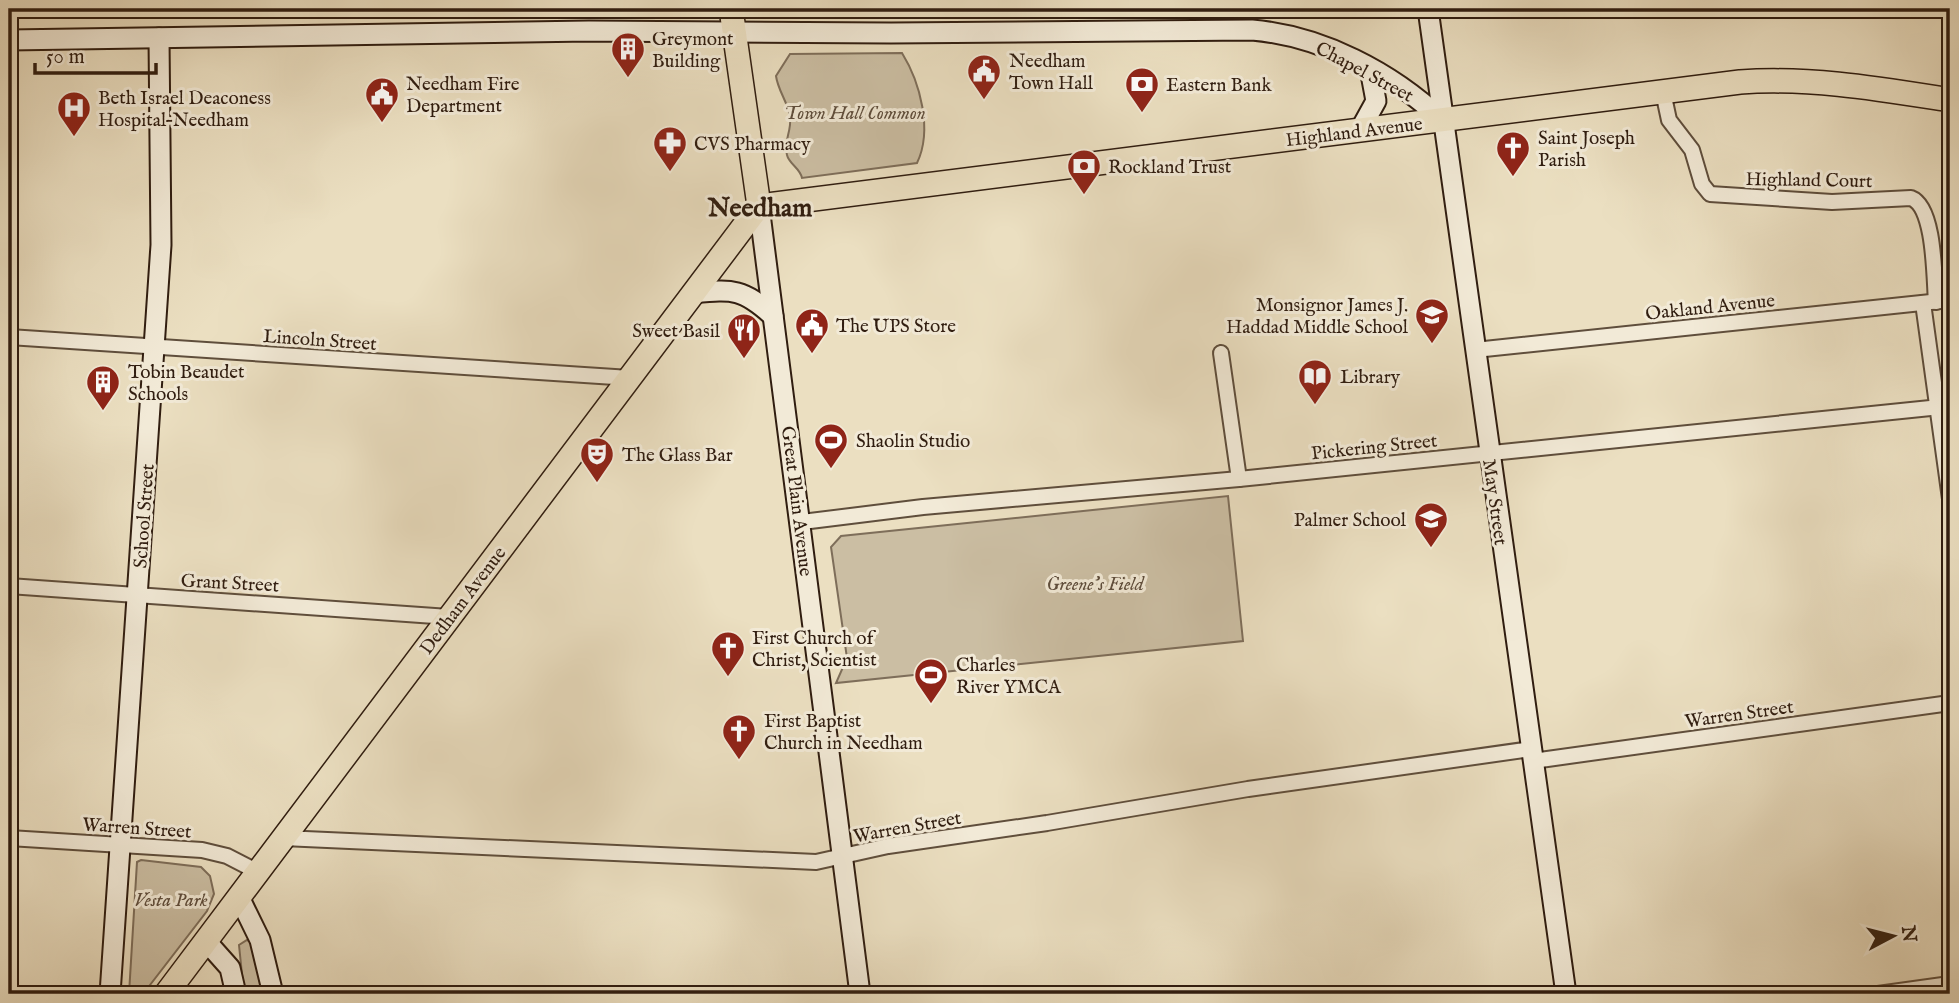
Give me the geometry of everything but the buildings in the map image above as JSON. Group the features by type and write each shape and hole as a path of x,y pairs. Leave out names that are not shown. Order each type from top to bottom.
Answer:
{"main road":[{"name":"Great Plain Avenue","path":"732,9 802,522 817,676 860,994"},
{"name":"May Street","path":"1428,9 1566,994"},
{"name":"Chapel Street","path":"9,40 425,32 1252,30 1303,39 1370,69 1406,90 1442,120"},
{"name":"School Street","path":"110,994 162,229 159,38"},
{"path":"1360,130 1376,101 1370,69"},
{"name":"Highland Avenue","path":"759,206 1740,82 1800,80 1842,83 1950,100"},
{"name":"Dedham Avenue","path":"166,994 759,206"},
{"path":"694,293 738,291 751,296 774,316"},
{"path":"239,897 260,940 273,994"},
{"path":"206,941 230,968 236,994"}],"street":[{"name":"Highland Court","path":"1664,92 1669,120 1692,150 1702,184 1710,194 1832,202 1911,198 1918,201 1927,215 1936,302"},
{"name":"Oakland Avenue","path":"1475,350 1936,302"},
{"path":"1936,302 1950,499"},
{"name":"Lincoln Street","path":"9,337 629,378"},
{"path":"1221,354 1238,479"},
{"name":"Pickering Street","path":"802,522 923,507 1238,479 1944,407"},
{"name":"Grant Street","path":"9,586 449,617"},
{"name":"Warren Street","path":"284,838 802,862 1248,789 1950,703"},
{"name":"Warren Street","path":"9,838 208,851 233,859 258,872"},
{"path":"1878,994 1950,984"}],"green space":[{"name":"Town Hall Common","path":"902,53 914,78 922,106 924,136 917,163 802,178 787,155 790,117 776,76 790,54"},
{"name":"Greene's Field","path":"1228,496 1243,641 836,683 847,658 831,547 841,536"},
{"name":"Vesta Park","path":"141,860 201,867 210,876 214,894 207,911 143,994 129,994 137,862"},
{"path":"247,940 253,943 264,994 244,994 239,945"}],"place":[{"name":"Greymont Building","path":"628,79"},
{"name":"Needham Town Hall","path":"984,101"},
{"name":"Eastern Bank","path":"1142,114"},
{"name":"Needham Fire Department","path":"382,124"},
{"name":"Beth Israel Deaconess Hospital–Needham","path":"74,138"},
{"name":"CVS Pharmacy","path":"670,173"},
{"name":"Saint Joseph Parish","path":"1513,178"},
{"name":"Rockland Trust","path":"1084,196"},
{"name":"Monsignor James J. Haddad Middle School","path":"1432,345"},
{"name":"The UPS Store","path":"812,355"},
{"name":"Sweet Basil","path":"744,360"},
{"name":"Library","path":"1315,406"},
{"name":"Tobin Beaudet Schools","path":"103,412"},
{"name":"Shaolin Studio","path":"831,470"},
{"name":"The Glass Bar","path":"597,484"},
{"name":"Palmer School","path":"1431,549"},
{"name":"First Church of Christ, Scientist","path":"728,678"},
{"name":"Charles River YMCA","path":"931,705"},
{"name":"First Baptist Church in Needham","path":"739,761"}],"district":[{"name":"Needham","path":"760,207"}]}
